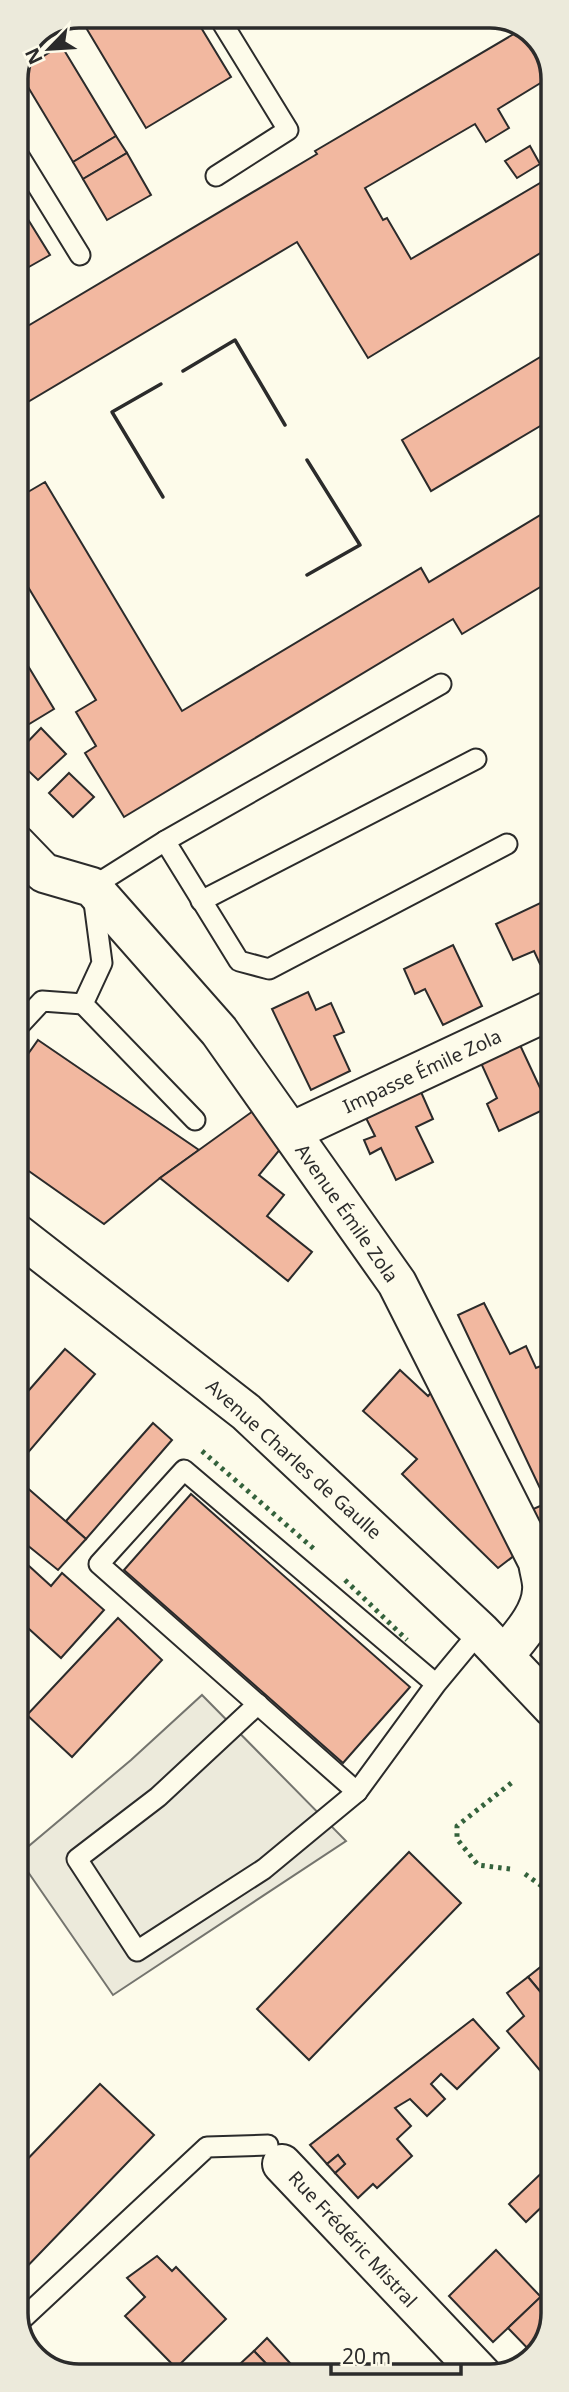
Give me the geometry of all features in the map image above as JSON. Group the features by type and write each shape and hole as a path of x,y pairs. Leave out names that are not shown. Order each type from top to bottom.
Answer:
{"street":[{"path":"28,856 44,873 92,887"},
{"name":"Avenue Émile Zola","path":"92,887 219,1031 397,1283 538,1562 541,1582"},
{"name":"Impasse Émile Zola","path":"291,1132 541,1015"},
{"name":"Avenue Charles de Gaulle","path":"28,1242 246,1412 492,1643 541,1695"},
{"name":"Avenue Émile Zola","path":"492,1643 530,1623 538,1608 541,1594"},
{"name":"Rue Frédéric Mistral","path":"275,2155 472,2364"}],"lane":[{"path":"216,176 288,130 225,28"},
{"path":"28,170 80,255"},
{"path":"83,1004 102,963 92,887 165,841 441,684"},
{"path":"201,901 476,759"},
{"path":"165,841 239,961 269,969 507,844"},
{"path":"28,1016 42,1001 83,1004 195,1120"},
{"path":"357,1792 99,1564 184,1470 436,1684"},
{"path":"258,1704 158,1797 77,1859 137,1951 264,1869 357,1792 436,1684 492,1643"},
{"path":"28,2314 207,2147 275,2155"}],"shaded area":[{"path":"202,1695 346,1841 113,1995 28,1872 28,1847 131,1760"}],"building":[{"path":"86,28 201,28 231,77 146,128"},
{"path":"513,34 524,41 534,54 540,69 541,83 498,109 509,128 486,142 475,124 365,188 383,220 387,218 411,259 541,182 541,253 368,358 297,242 28,402 28,326 317,154 315,151"},
{"path":"61,45 116,136 73,162 28,87 30,65"},
{"path":"116,136 127,153 83,179 73,162"},
{"path":"530,146 540,164 517,178 505,161"},
{"path":"127,153 151,195 107,220 83,179"},
{"path":"28,219 50,255 28,267"},
{"path":"541,357 541,426 431,491 402,440"},
{"path":"45,482 182,711 421,568 429,582 541,515 541,587 462,634 453,619 124,817 85,753 96,746 76,712 96,700 28,587 28,492"},
{"path":"28,666 54,709 28,725"},
{"path":"41,728 66,754 38,780 28,770 28,742"},
{"path":"69,773 94,797 73,817 49,793"},
{"path":"541,903 541,964 534,951 513,960 496,924"},
{"path":"453,945 482,1006 443,1025 425,989 415,994 404,969"},
{"path":"308,992 316,1010 331,1003 344,1032 334,1036 350,1071 311,1090 272,1009"},
{"path":"38,1040 199,1150 104,1224 28,1170 28,1054"},
{"path":"520,1045 541,1090 541,1111 499,1131 487,1104 497,1098 481,1063"},
{"path":"421,1092 433,1119 416,1127 433,1162 396,1180 381,1148 370,1154 364,1140 375,1136 366,1118"},
{"path":"260,1106 286,1142 259,1175 284,1195 267,1216 312,1252 288,1281 160,1178"},
{"path":"484,1303 510,1354 526,1346 536,1368 541,1366 541,1490 458,1315"},
{"path":"65,1349 95,1374 28,1453 28,1391"},
{"path":"400,1370 428,1396 439,1384 519,1552 498,1568 402,1474 417,1459 363,1411"},
{"path":"153,1423 172,1440 86,1539 66,1521"},
{"path":"28,1488 86,1539 58,1570 28,1546"},
{"path":"191,1494 410,1687 343,1763 124,1570"},
{"path":"541,1506 541,1532 531,1510"},
{"path":"28,1565 51,1586 62,1573 104,1610 61,1658 28,1628"},
{"path":"118,1618 162,1660 72,1757 28,1714"},
{"path":"409,1852 461,1903 309,2060 257,2009"},
{"path":"541,1967 541,1993 528,1977"},
{"path":"528,1977 541,1993 541,2072 507,2031 524,2016 507,1993"},
{"path":"473,2019 499,2048 457,2089 441,2074 431,2084 445,2099 427,2116 410,2099 395,2108 411,2126 397,2139 412,2156 377,2188 373,2184 358,2198 335,2173 345,2164 338,2155 327,2164 310,2145"},
{"path":"100,2084 154,2135 28,2266 28,2159"},
{"path":"338,2155 345,2164 335,2173 327,2164"},
{"path":"541,2173 541,2208 526,2222 509,2204"},
{"path":"496,2250 541,2297 493,2342 449,2296"},
{"path":"157,2256 172,2271 176,2267 226,2319 180,2364 172,2364 125,2316 145,2297 127,2278"},
{"path":"541,2296 540,2323 536,2335 527,2348 508,2328"},
{"path":"267,2338 291,2364 266,2364 254,2351"},
{"path":"254,2351 266,2364 240,2364"}],"hedge":[{"path":"202,1451 314,1549"},
{"path":"345,1580 407,1640"},
{"path":"510,1869 478,1865 457,1839 457,1826 515,1780"},
{"path":"525,1874 541,1885"}],"wall":[{"path":"183,371 235,340 285,425"},
{"path":"161,384 112,412 163,497"},
{"path":"307,460 360,545 307,575"}]}
